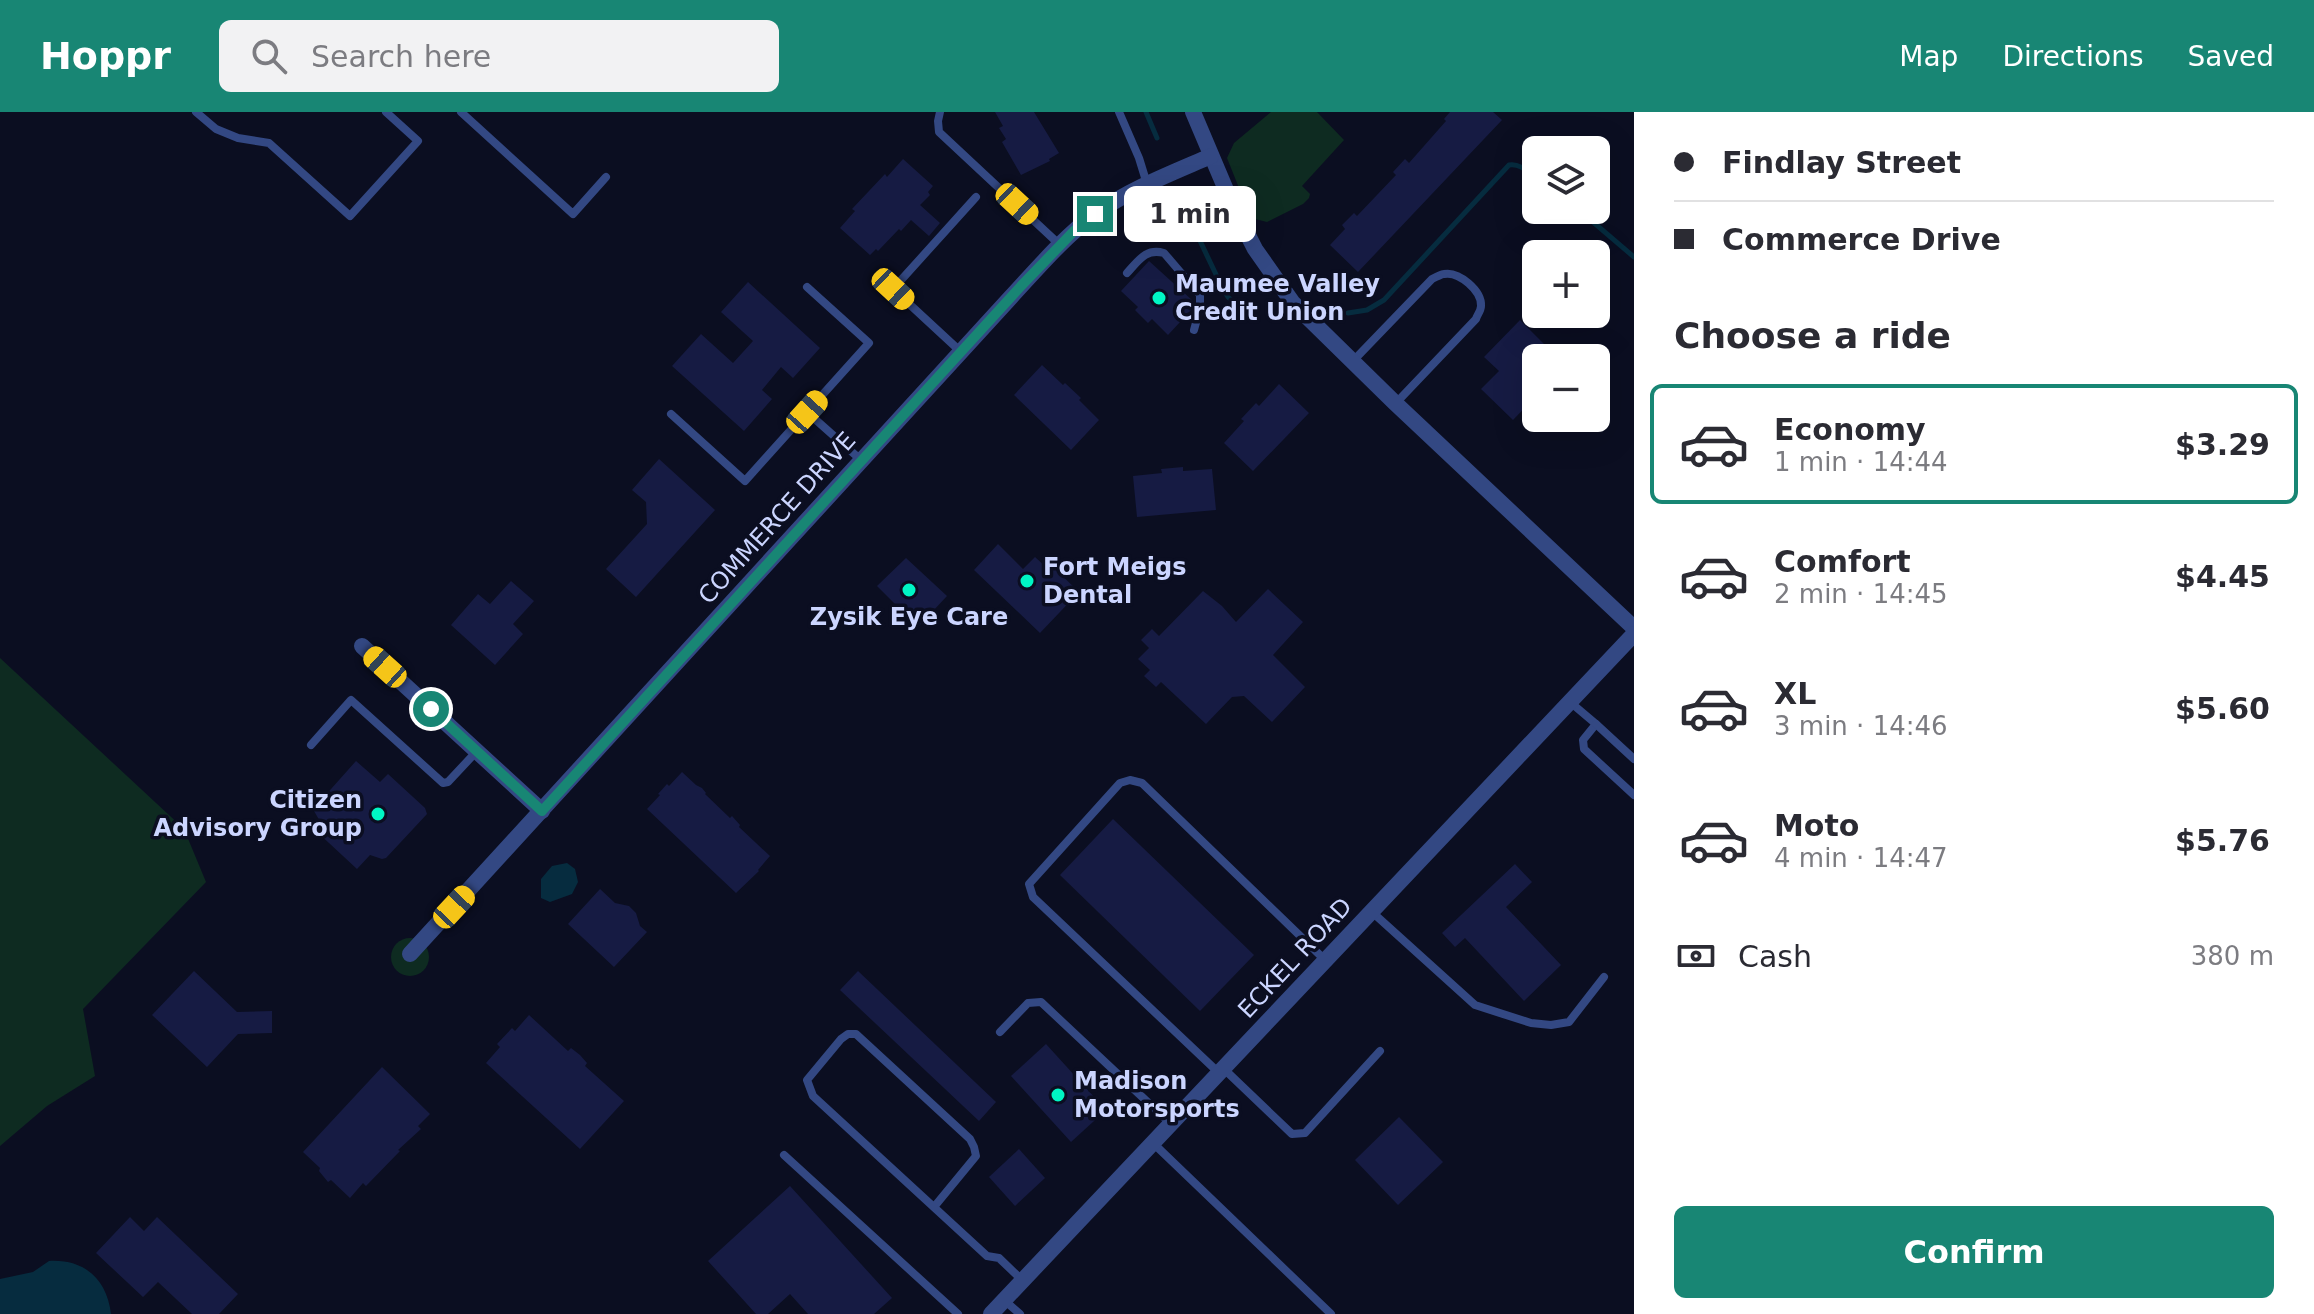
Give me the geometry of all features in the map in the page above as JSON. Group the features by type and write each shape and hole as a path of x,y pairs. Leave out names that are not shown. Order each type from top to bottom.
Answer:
{"street":[{"path":"1193,112 1232,204 1277,283 1319,330 1634,628"},
{"name":"COMMERCE DRIVE","path":"410,954 1061,245 1095,214 1147,184 1211,156"},
{"name":"ECKEL ROAD","path":"991,1314 1634,634"},
{"path":"362,646 542,811"}],"lane":[{"path":"196,112 216,129 238,138 269,143 350,216 418,141 386,112"},
{"path":"461,112 573,214 606,177"},
{"path":"940,112 939,132 1061,245"},
{"path":"1119,112 1147,184"},
{"path":"961,352 893,289 976,197"},
{"path":"1127,273 1145,253 1164,253 1200,295 1194,330"},
{"path":"1353,362 1432,279 1443,273 1454,274 1466,281 1477,293 1481,306 1476,319 1395,403"},
{"path":"671,414 745,481 869,343 807,287"},
{"path":"807,412 861,461"},
{"path":"311,745 351,700 443,783 448,782 477,751"},
{"path":"1570,702 1634,759"},
{"path":"1596,724 1582,745 1634,795"},
{"path":"1325,961 1142,783 1130,780 1120,783 1029,884 1033,897 1292,1134 1305,1133 1380,1051"},
{"path":"1372,912 1475,1005 1531,1023 1551,1025 1569,1022 1604,977"},
{"path":"1000,1032 1028,1003 1041,1002 1171,1124"},
{"path":"934,1207 976,1156 974,1147 970,1139 856,1034 848,1034 807,1080 813,1096 987,1256 999,1258 1023,1280"},
{"path":"1153,1143 1331,1314"},
{"path":"784,1155 958,1314"},
{"path":"1004,1300 1020,1314"}],"green space":[{"path":"1271,112 1317,112 1344,140 1302,186 1310,194 1309,198 1267,222 1255,219 1249,213 1227,158 1234,143"},
{"path":"0,658 184,829 206,882 83,1009 95,1076 47,1106 0,1146"},
{"path":"410,938 424,943 429,957 424,971 410,976 396,971 391,957 396,943"}],"water":[{"path":"567,863 575,869 578,882 572,894 550,902 541,898 541,879 552,866"},
{"path":"49,1261 73,1264 92,1274 105,1291 111,1314 0,1314 0,1279 33,1272"}],"building":[{"path":"995,112 1034,112 1059,153 1050,161 1021,175 1002,142 1006,139 999,128 1003,126"},
{"path":"1450,112 1493,112 1502,120 1358,272 1330,245 1345,229 1342,225 1354,213 1357,216 1396,175 1393,172 1405,159 1409,163 1446,121 1444,119"},
{"path":"903,159 933,186 928,192 930,195 920,205 940,223 929,236 911,220 870,255 840,228 855,211 852,209"},
{"name":"Maumee Valley Credit Union","path":"1149,261 1193,301 1193,308 1168,335 1152,319 1148,323 1135,310 1138,307 1121,291"},
{"path":"748,282 820,348 793,378 781,367 762,390 772,399 744,431 672,366 701,334 733,363 753,341 721,312"},
{"path":"1520,320 1522,328 1528,328 1544,344 1522,344 1522,411 1513,420 1481,389 1499,371 1484,357"},
{"path":"1042,365 1081,398 1079,400 1099,420 1071,450 1014,395"},
{"path":"1279,384 1309,413 1253,471 1224,443 1244,421 1241,419 1256,403 1259,406"},
{"path":"659,459 715,510 636,597 606,569 647,524 646,502 632,490"},
{"path":"1183,467 1183,471 1212,469 1216,510 1137,517 1133,476"},
{"name":"Fort Meigs Dental","path":"998,544 1023,569 1035,557 1046,567 1050,564 1079,592 1040,633 974,570"},
{"name":"Zysik Eye Care","path":"906,558 947,596 918,627 877,586"},
{"path":"511,581 534,601 513,624 523,634 495,665 451,625 478,594 490,604"},
{"path":"1268,589 1303,622 1273,655 1305,687 1272,722 1244,696 1232,697 1206,724 1161,682 1156,687 1144,676 1150,670 1138,659 1149,648 1141,640 1152,629 1159,636 1203,591 1236,622"},
{"path":"356,761 380,782 388,774 425,808 427,814 386,858 370,855 357,869 315,830 321,823 314,811"},
{"path":"682,772 730,818 732,816 739,827 770,856 736,893 647,809 667,784 669,786"},
{"path":"1113,819 1254,955 1200,1011 1060,875"},
{"path":"1515,864 1532,882 1506,907 1561,965 1524,1001 1465,938 1455,947 1442,933"},
{"path":"600,889 615,903 629,906 647,932 614,967 568,924"},
{"path":"194,971 237,1012 272,1011 272,1033 238,1034 207,1067 152,1015"},
{"path":"858,971 996,1102 979,1121 840,990"},
{"path":"529,1015 568,1051 571,1048 580,1055 587,1063 585,1066 624,1101 580,1149 486,1063 500,1047 497,1044 512,1028 515,1031"},
{"path":"1046,1044 1106,1110 1071,1142 1011,1076"},
{"path":"382,1067 430,1114 418,1126 421,1129 366,1186 363,1183 350,1198 331,1180 328,1182 320,1168 303,1152"},
{"path":"1399,1117 1443,1162 1398,1205 1355,1160"},
{"path":"1019,1149 1045,1178 1015,1206 989,1177"},
{"path":"790,1186 892,1298 874,1314 808,1314 790,1294 768,1314 756,1314 708,1261"},
{"path":"130,1217 144,1231 157,1217 238,1294 219,1314 192,1314 158,1282 143,1297 96,1253"}],"waterway":[{"path":"1146,112 1157,138"},
{"path":"1348,313 1367,310 1384,300 1509,165 1522,168"},
{"path":"1192,224 1228,297 1245,313"},
{"path":"1595,224 1634,257"}],"place":[{"name":"Maumee Valley Credit Union","path":"1159,298"},
{"name":"Fort Meigs Dental","path":"1027,581"},
{"name":"Zysik Eye Care","path":"909,590"},
{"name":"Citizen Advisory Group","path":"378,814"},
{"name":"Madison Motorsports","path":"1058,1095"}],"route":[{"path":"431,709 542,811 1021,286 1074,231 1095,214"}]}
